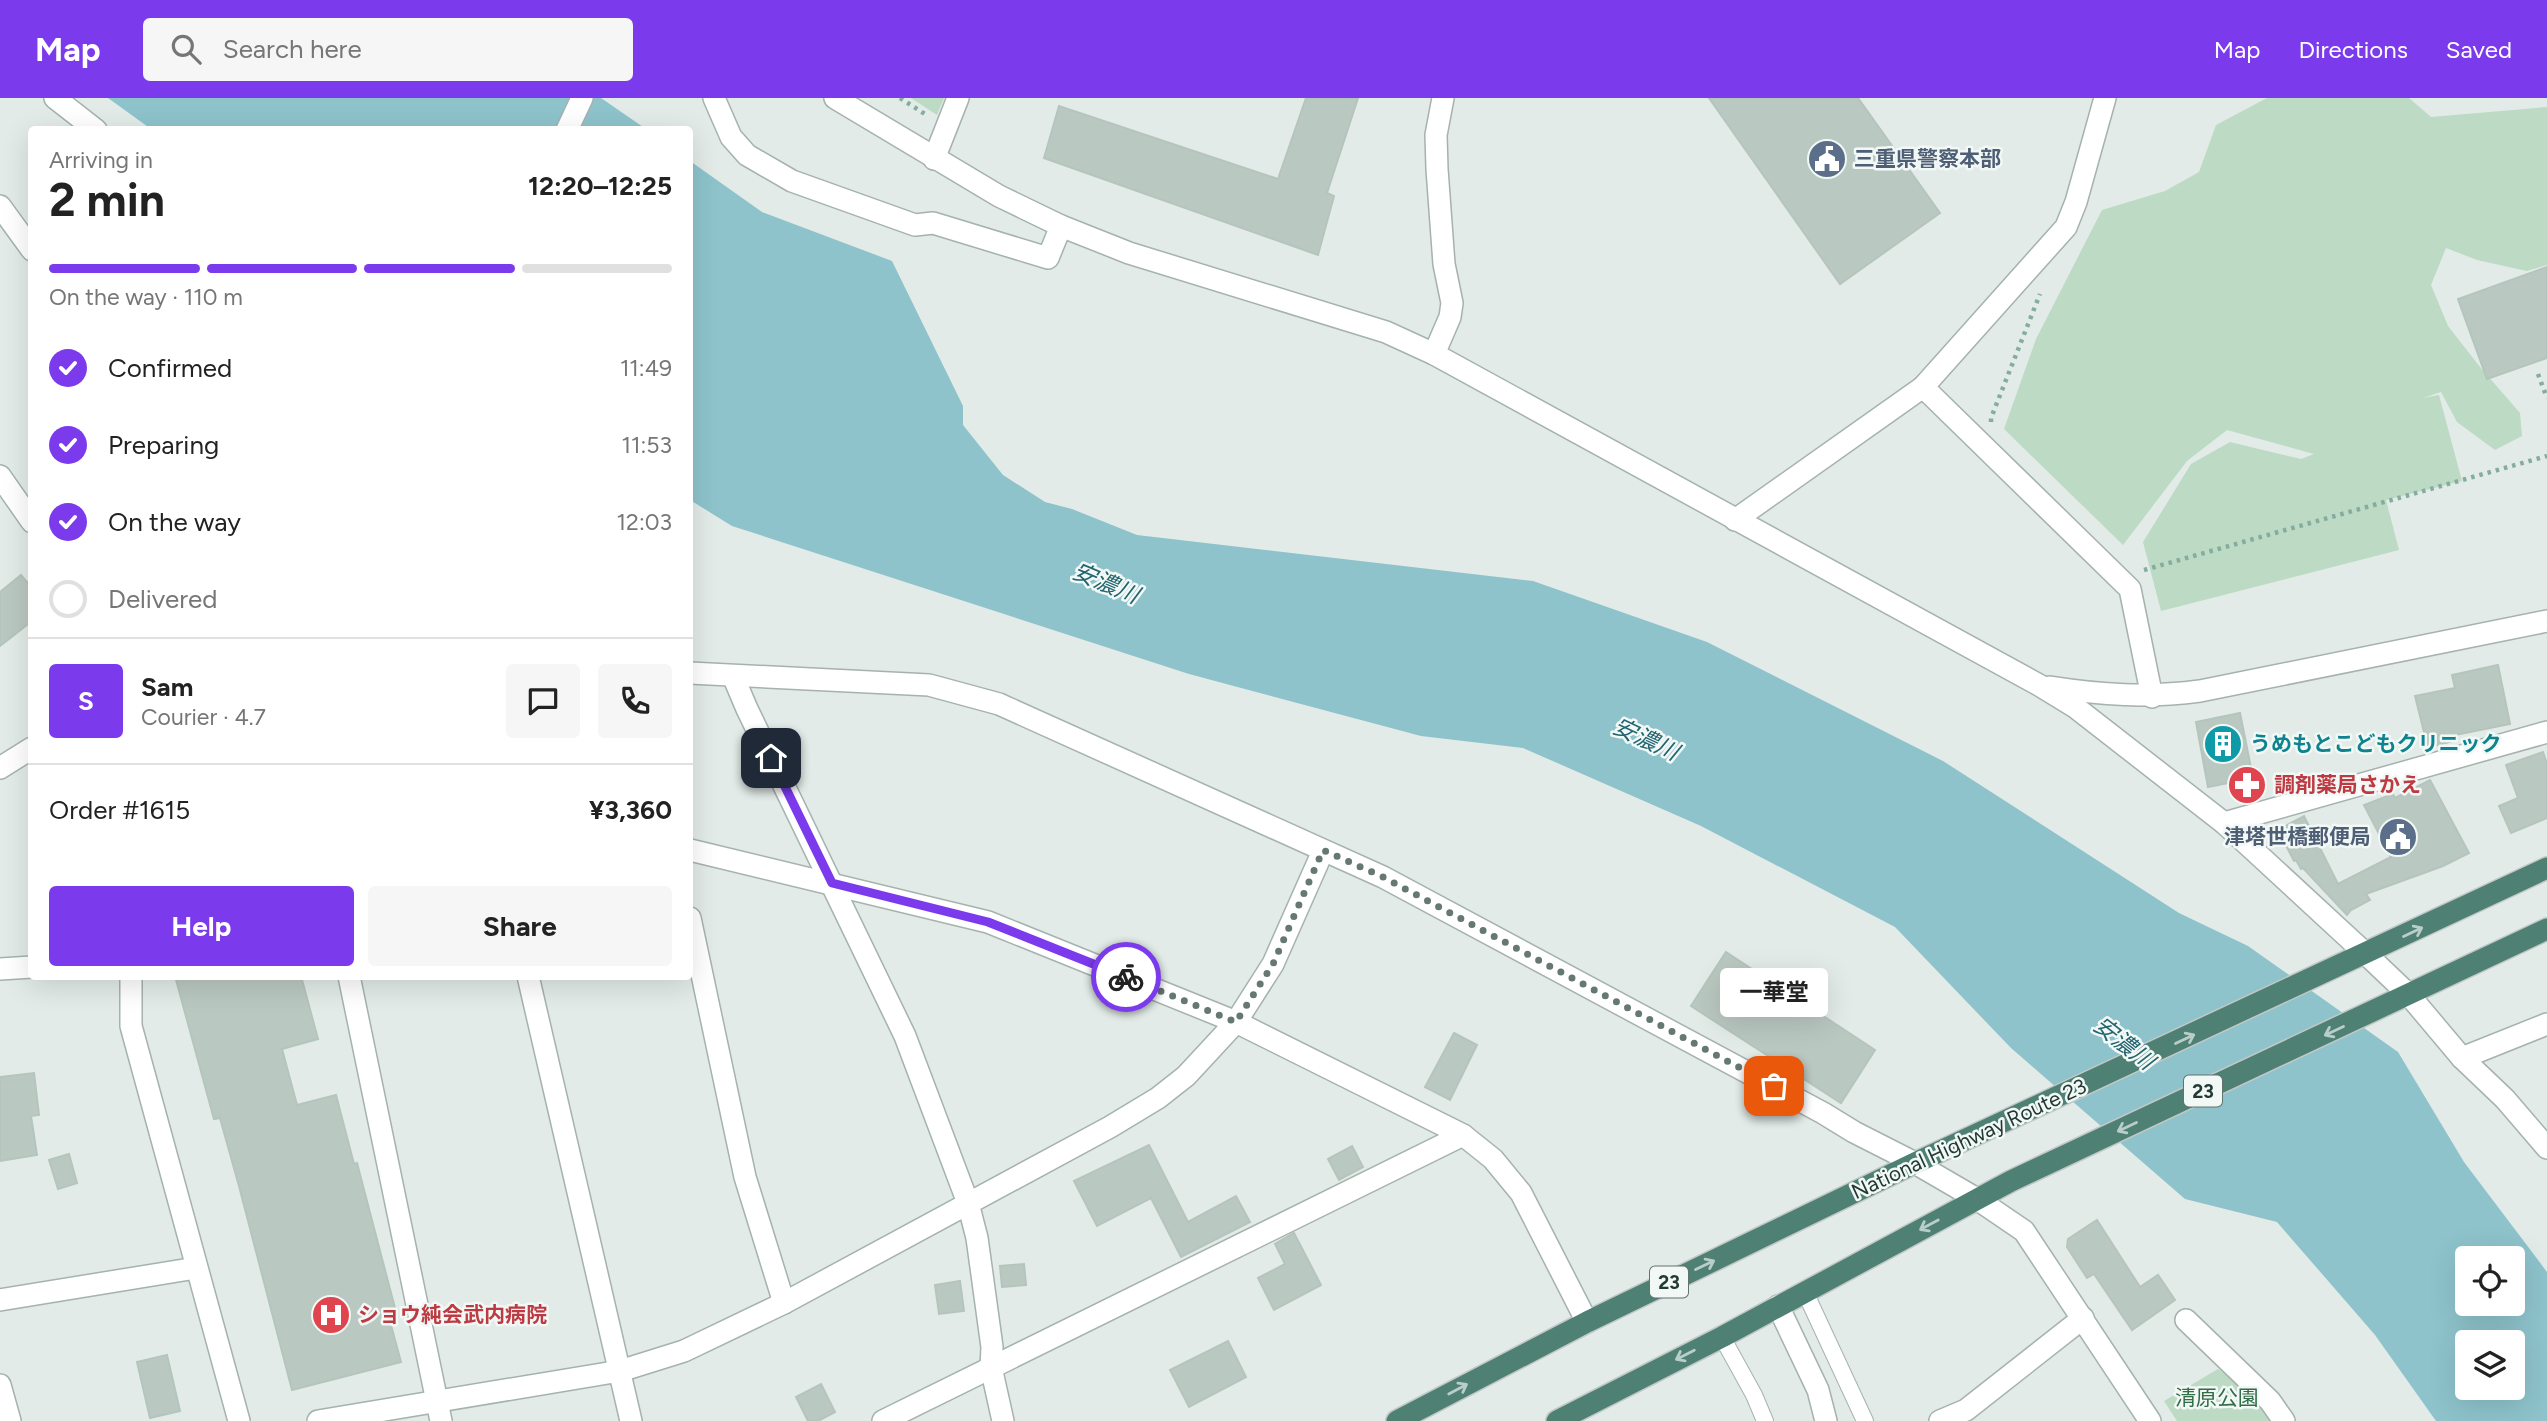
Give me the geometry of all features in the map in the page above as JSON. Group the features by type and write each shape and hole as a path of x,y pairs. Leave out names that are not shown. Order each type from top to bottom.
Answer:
{"highway":[{"name":"National Highway Route 23","path":"1403,1420 1587,1322 1916,1163 2547,868"},
{"name":"23","path":"1557,1421 1722,1337 2011,1181 2547,929"}],"street":[{"path":"55,98 91,126"},
{"path":"569,126 582,98"},
{"path":"713,98 731,137 747,155 792,181 915,225 933,223 1048,258 1061,226"},
{"path":"835,98 999,197 1061,226 1174,267 1386,332 1434,354 2075,707 2224,823 2505,1099 2547,1148"},
{"path":"934,159 958,98"},
{"path":"1434,354 1450,317 1452,303 1444,264 1437,169 1437,135 1443,98"},
{"path":"1735,520 1923,387 2066,227 2076,202 2105,98"},
{"path":"0,206 28,244"},
{"path":"1923,387 2130,589 2152,697"},
{"path":"0,476 28,516"},
{"path":"2039,685 2086,693 2152,697 2200,691 2547,621"},
{"path":"693,673 929,685 963,693 999,704 1383,877 1916,1163 2024,1231 2150,1421"},
{"path":"733,676 905,1036 968,1203 977,1238 992,1347 991,1367 1003,1421"},
{"path":"2224,823 2547,732"},
{"path":"0,768 28,751"},
{"path":"318,1421 439,1411 620,1371 684,1351 784,1303 1110,1127 1158,1098 1186,1076 1236,1022 1273,964 1323,850"},
{"path":"693,851 988,922 1236,1022 1463,1135 1493,1159 1521,1194 1587,1322"},
{"path":"693,932 745,1177 784,1303"},
{"path":"0,969 28,967"},
{"path":"131,980 131,1026 239,1421"},
{"path":"349,980 439,1411"},
{"path":"529,980 631,1421"},
{"path":"2462,1058 2547,1024"},
{"path":"883,1421 1463,1135"},
{"path":"0,1300 195,1268"},
{"path":"1778,1306 1818,1390 1826,1421"},
{"path":"1940,1421 1966,1410 2083,1318"},
{"path":"2186,1320 2270,1401 2284,1421"},
{"path":"0,1385 10,1421"}],"lane":[{"path":"1805,1292 1865,1421"},
{"path":"1722,1337 1765,1421"}],"path":[{"path":"900,98 946,128"},
{"path":"1992,427 1991,418 2042,289"},
{"path":"2538,374 2547,398"},
{"path":"2135,572 2547,456"}],"green space":[{"path":"911,98 944,98 937,115"},
{"path":"2267,98 2409,98 2431,117 2547,107 2547,265 2527,271 2477,260 2446,248 2431,285 2448,326 2520,413 2522,436 2495,450 2457,422 2441,392 2423,398 2439,395 2462,481 2386,500 2399,550 2161,611 2143,542 2191,464 2230,442 2301,459 2314,454 2227,430 2187,461 2123,545 2004,429 2036,339 2102,210 2165,191 2199,172 2216,125"},
{"name":"清原公園","path":"2218,1369 2256,1395 2276,1421 2177,1421 2164,1401"}],"water":[{"path":"108,98 601,98 642,126 147,126"},
{"name":"安濃川","path":"693,163 762,212 892,261 963,406 963,425 1003,475 1045,502 1072,509 1137,535 1533,581 1707,642 1943,761 2179,913 2248,946 2398,1052 2464,1162 2547,1272 2547,1421 2436,1421 2375,1335 2277,1222 2185,1199 2011,1048 1895,927 1701,826 1523,748 1421,736 1189,674 732,526 693,502"}],"building":[{"path":"1306,98 1358,98 1327,193 1334,196 1318,255 1044,158 1059,106 1278,179"},
{"path":"1709,98 1858,98 1940,213 1840,284"},
{"path":"2547,267 2547,358 2487,379 2458,299"},
{"path":"21,575 28,583 28,624 0,646 0,592"},
{"path":"2498,665 2510,724 2455,735 2456,740 2428,748 2415,696 2455,688 2452,675"},
{"name":"うめもとこどもクリニック","path":"2240,713 2253,778 2208,787 2196,722"},
{"path":"2543,752 2547,764 2547,818 2511,833 2499,806 2518,798 2506,765"},
{"path":"2430,780 2469,853 2443,866 2366,894 2370,900 2347,915 2303,868 2301,869 2296,860 2294,861 2278,830 2304,816 2338,884 2391,857 2364,805 2393,794 2395,798"},
{"path":"1726,952 1875,1050 1841,1103 1691,1006"},
{"path":"176,980 302,980 318,1039 282,1049 297,1105 336,1095 354,1164 357,1163 396,1312 388,1314 401,1362 292,1390 220,1118 214,1119"},
{"path":"1454,1033 1477,1045 1450,1100 1425,1087"},
{"path":"34,1073 39,1115 31,1116 37,1155 0,1161 0,1077"},
{"path":"1149,1145 1188,1222 1236,1196 1250,1222 1181,1257 1151,1198 1097,1226 1074,1181"},
{"path":"1352,1146 1363,1167 1339,1180 1328,1159"},
{"path":"69,1154 77,1183 58,1189 49,1160"},
{"path":"2097,1220 2140,1287 2158,1275 2175,1300 2132,1330 2094,1274 2087,1278 2067,1247 2068,1239"},
{"path":"1294,1233 1321,1285 1274,1310 1258,1278 1285,1264 1275,1244"},
{"path":"1024,1264 1026,1285 1002,1287 1000,1266"},
{"path":"960,1281 964,1311 939,1314 935,1285"},
{"path":"1228,1341 1246,1377 1189,1407 1170,1370"},
{"path":"167,1355 180,1411 150,1418 137,1362"},
{"path":"821,1384 835,1412 818,1421 808,1421 796,1397"}],"way so far":[{"path":"1126,977 1236,1022 1273,964 1323,850 1383,877 1774,1086"}],"place":[{"name":"三重県警察本部","path":"1827,159"},
{"name":"うめもとこどもクリニック","path":"2223,744"},
{"name":"調剤薬局さかえ","path":"2247,785"},
{"name":"津塔世橋郵便局","path":"2398,837"},
{"name":"一華堂","path":"1774,1086"},
{"name":"ショウ純会武内病院","path":"331,1315"}],"route":[{"path":"771,758 832,883 988,922 1126,977"}]}
